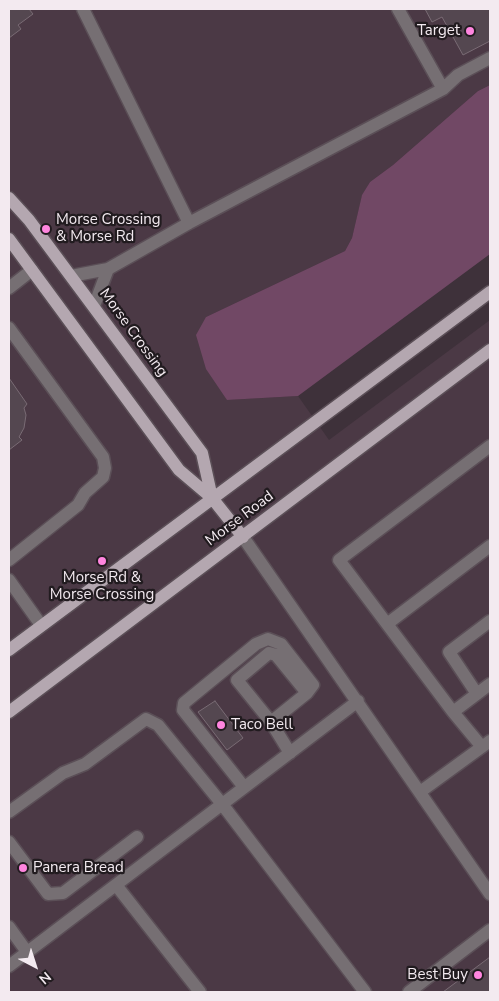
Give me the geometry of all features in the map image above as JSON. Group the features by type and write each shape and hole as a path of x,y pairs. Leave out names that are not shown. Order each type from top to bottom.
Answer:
{"main road":[{"name":"Morse Crossing","path":"9,198 30,220 202,452 212,498"},
{"name":"Morse Crossing","path":"9,239 179,470 212,498 243,537"},
{"path":"9,650 490,292"},
{"name":"Morse Road","path":"9,712 490,350"}],"lane":[{"path":"83,9 189,222"},
{"path":"398,9 443,88"},
{"path":"71,276 108,268 189,222 443,88 458,75 490,58"},
{"path":"94,306 108,268"},
{"path":"9,288 32,270"},
{"path":"9,328 103,457 105,468 103,477 85,493 78,505 9,560"},
{"path":"420,792 486,744 453,712 339,560 490,446"},
{"path":"243,537 490,894"},
{"path":"387,624 490,546"},
{"path":"9,580 41,625"},
{"path":"477,694 449,652 490,622"},
{"path":"244,787 183,710 184,703 256,644 268,639 281,644 313,685 307,693 271,722"},
{"path":"290,752 271,722 237,680 268,653 276,655 307,693"},
{"path":"453,712 490,684"},
{"path":"9,966 358,701"},
{"path":"9,812 64,773 85,764 146,719 158,725 222,804 365,992"},
{"path":"9,842 48,894 63,893 137,837"},
{"path":"116,885 200,992"},
{"path":"9,927 27,952"},
{"path":"408,992 490,930"}],"shaded area":[{"path":"9,9 490,9 490,85 478,91 393,165 370,182 362,196 352,238 345,251 206,317 227,400 298,396 329,440 490,320 490,992 9,992"},
{"path":"490,85 490,254 298,396 227,400 206,369 196,335 206,317 345,251 352,238 362,195 370,182 393,165 478,91"}],"building":[{"path":"9,9 29,9 33,14 18,25 21,29 9,38"},
{"name":"Target","path":"425,9 490,9 490,41 463,55 442,17 432,22"},
{"path":"9,378 27,404 24,408 26,415 24,428 19,437 22,440 9,450"},
{"name":"Taco Bell","path":"215,701 243,738 227,750 198,712"},
{"name":"Best Buy","path":"490,957 490,992 443,992"}],"place":[{"name":"Target","path":"470,31"},
{"name":"Morse Crossing & Morse Rd","path":"46,229"},
{"name":"Morse Rd & Morse Crossing","path":"102,561"},
{"name":"Taco Bell","path":"221,725"},
{"name":"Panera Bread","path":"23,868"},
{"name":"Best Buy","path":"478,975"}]}
